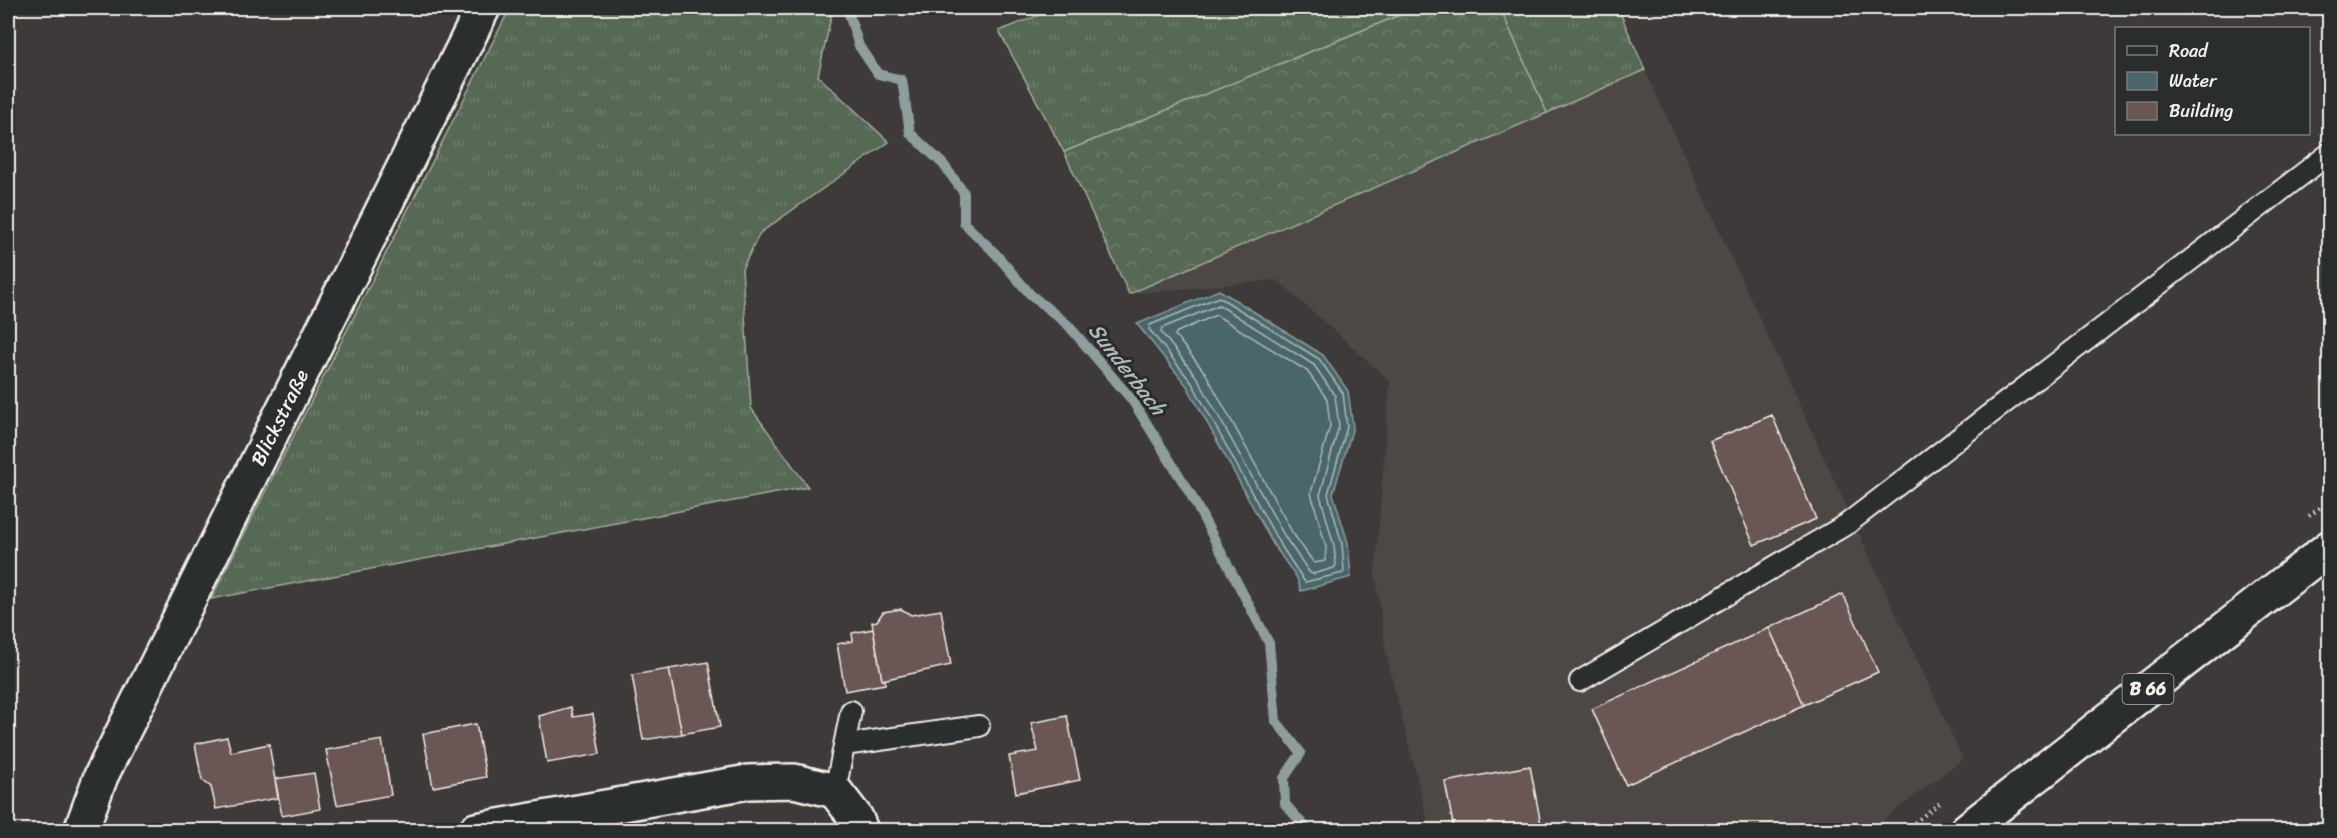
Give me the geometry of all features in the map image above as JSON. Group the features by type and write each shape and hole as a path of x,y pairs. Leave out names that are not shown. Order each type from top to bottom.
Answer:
{"street":[{"name":"Blickstraße","path":"81,831 101,776 483,8"},
{"name":"B 66","path":"1967,831 2330,548"},
{"path":"476,831 748,782 794,781 835,791 856,818 861,831"}],"lane":[{"path":"1580,681 1847,524 2330,153"},
{"path":"835,791 851,711"},
{"path":"844,745 979,726"}],"shaded area":[{"path":"1645,70 1963,759 1870,830 1430,830 1386,654 1375,573 1390,381 1277,280 1129,294"}],"green space":[{"path":"510,8 833,8 818,76 889,142 760,233 742,269 751,408 808,487 211,599"},
{"path":"1057,8 1417,8 1064,152 999,31"},
{"path":"1417,8 1500,8 1547,113 1129,294 1064,152"},
{"path":"1500,8 1618,8 1645,70 1547,113"}],"water":[{"path":"1219,290 1323,355 1348,391 1353,427 1333,494 1348,543 1351,577 1301,591 1297,578 1273,544 1187,386 1137,324"}],"building":[{"path":"1772,415 1816,519 1754,545 1710,441"},
{"path":"1843,594 1878,672 1804,705 1769,628"},
{"path":"901,609 911,615 941,610 951,665 882,680 872,622 877,621 883,612"},
{"path":"1769,628 1804,705 1626,785 1592,709"},
{"path":"873,629 882,680 885,680 885,684 845,691 837,644 853,641 852,633"},
{"path":"708,662 720,727 682,734 669,669"},
{"path":"669,669 682,734 643,740 632,675"},
{"path":"571,707 573,717 593,714 600,754 547,763 539,716"},
{"path":"1067,716 1080,780 1016,793 1009,756 1038,751 1031,723"},
{"path":"476,724 486,777 433,787 423,734"},
{"path":"227,737 231,752 269,744 278,798 216,809 211,787 202,780 195,744"},
{"path":"382,740 391,795 337,805 326,750"},
{"path":"1530,766 1542,830 1454,830 1445,782"},
{"path":"314,773 320,809 282,816 275,779"}],"waterway":[{"name":"Sunderbach","path":"847,8 859,46 878,74 902,80 910,133 943,164 964,193 964,223 995,253 1030,294 1068,325 1132,400 1190,493 1269,643 1276,721 1301,753 1284,778 1285,804 1308,830"}]}
